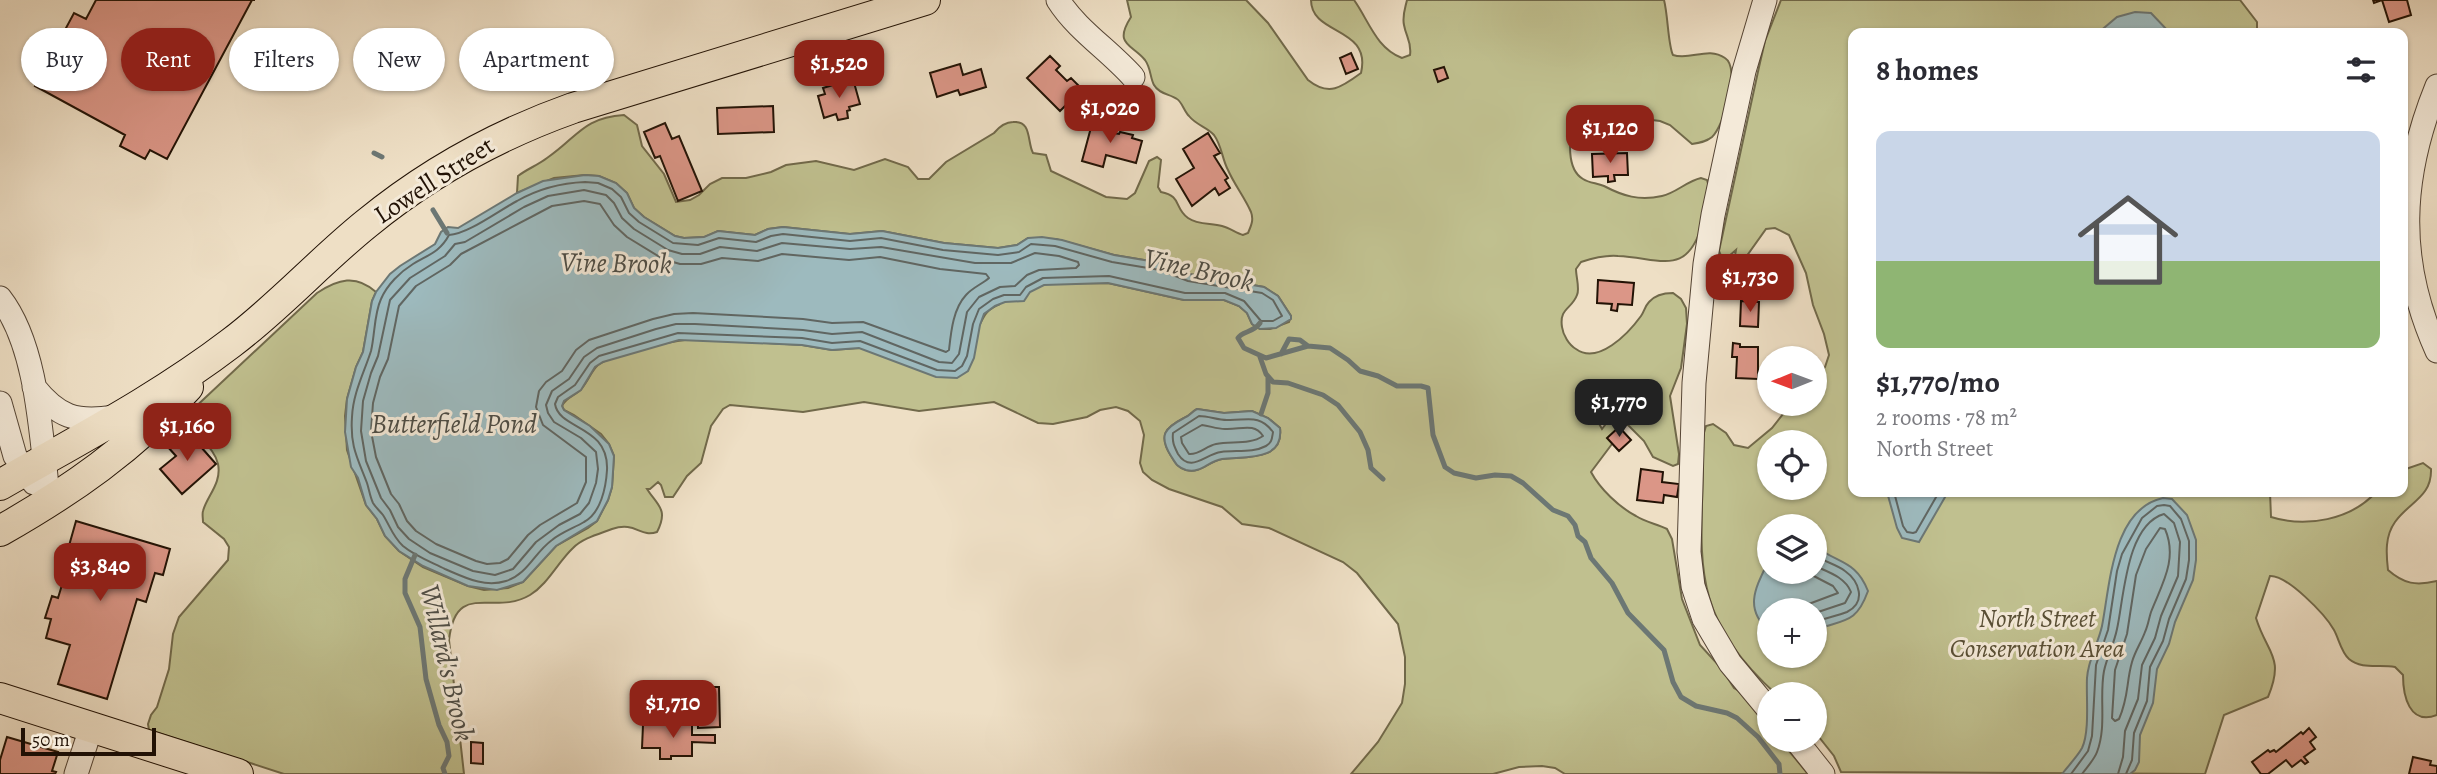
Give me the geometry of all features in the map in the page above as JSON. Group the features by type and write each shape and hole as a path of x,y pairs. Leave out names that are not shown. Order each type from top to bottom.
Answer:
{"main road":[{"name":"Lowell Street","path":"218,353 395,201 448,165 490,142 537,121 592,102 925,0"},
{"path":"23,472 121,416 218,353"},
{"path":"0,531 82,481 126,447 178,398 218,353"},
{"path":"0,698 238,774"}],"street":[{"path":"1058,0 1068,16 1133,77"},
{"path":"1757,696 1730,663 1704,619 1693,586 1689,552 1695,366 1704,264 1744,71 1765,0"},
{"path":"2408,205 2411,167 2424,118 2437,86"},
{"path":"2408,244 2412,272 2427,328 2437,351"},
{"path":"0,298 12,315 22,339 34,387 23,472"},
{"path":"34,387 50,405 69,417 94,419 121,416"},
{"path":"0,403 11,447 23,472 49,503"},
{"path":"76,774 91,728"},
{"path":"1806,752 1824,774"}],"green space":[{"path":"1127,0 1246,0 1268,23 1308,80 1329,89 1341,86 1361,73 1362,58 1358,47 1350,39 1320,20 1314,12 1311,0 1354,0 1379,41 1402,58 1410,55 1410,43 1403,22 1407,0 1664,0 1673,55 1712,53 1725,58 1730,64 1731,73 1726,110 1717,131 1705,141 1692,144 1670,125 1660,121 1580,120 1574,123 1570,145 1571,161 1585,180 1625,195 1646,198 1667,194 1701,178 1707,180 1709,196 1697,240 1681,258 1660,261 1608,256 1581,262 1576,269 1578,292 1562,316 1562,327 1573,347 1585,353 1594,353 1621,339 1657,296 1673,293 1681,299 1686,308 1687,324 1681,368 1670,396 1679,454 1678,464 1673,466 1653,457 1644,441 1627,424 1591,472 1610,497 1623,508 1667,529 1672,539 1682,599 1700,645 1757,713 1757,752 1790,752 1808,774 1565,774 1555,768 1542,766 1519,767 1493,774 1351,774 1378,742 1402,703 1405,684 1405,657 1398,624 1357,573 1343,562 1269,528 1242,524 1222,507 1169,489 1152,480 1143,472 1140,463 1144,435 1140,421 1128,411 1116,407 1053,424 1038,423 994,402 919,411 864,402 803,412 730,405 723,409 711,426 701,463 687,476 673,497 665,497 658,482 647,489 662,513 657,532 646,533 620,527 591,537 573,548 542,585 530,595 516,601 468,605 459,610 453,621 449,640 464,774 284,774 149,730 148,724 157,707 169,669 173,634 179,617 228,560 229,547 224,539 203,522 203,511 219,471 215,456 192,427 190,412 317,293 332,284 354,281 369,286 376,292 363,352 347,399 345,416 347,450 366,505 385,536 399,551 423,567 484,590 508,588 523,582 556,546 597,521 612,487 614,456 601,434 562,406 581,389 598,365 616,356 694,339 802,345 832,350 859,348 870,337 877,338 898,351 936,355 943,352 950,341 970,339 988,311 1000,304 979,309 961,331 924,342 898,341 895,338 897,335 913,337 917,336 917,332 896,317 892,296 875,277 877,272 883,271 960,282 973,295 1022,284 1108,283 1184,300 1224,300 1239,306 1247,313 1252,324 1260,329 1270,329 1289,322 1291,316 1278,296 1264,287 1189,274 1162,263 1114,255 1056,239 1028,238 1017,245 998,248 944,243 882,231 850,234 783,227 768,229 755,235 718,231 705,237 684,238 675,236 644,217 634,208 627,193 616,183 599,176 554,178 517,193 518,176 547,158 589,124 624,115 637,125 642,146 664,174 676,202 690,200 722,178 746,178 786,165 816,161 854,170 885,159 908,167 918,179 929,179 946,162 994,133 1002,125 1019,122 1026,128 1033,153 1046,155 1051,171 1106,197 1127,199 1135,193 1149,161 1157,157 1161,160 1158,187 1161,192 1175,199 1188,218 1225,227 1243,235 1248,233 1252,220 1251,212 1230,175 1217,139 1187,114 1179,100 1154,85 1145,60 1124,39 1131,17","holes":["1594,394 1617,409 1602,429 1583,395","1197,409 1224,413 1252,411 1268,418 1280,428 1280,439 1276,447 1261,455 1222,459 1191,471 1179,466 1165,443 1164,437 1168,429"]},
{"name":"North Street Conservation Area","path":"1781,0 2240,0 2257,22 2257,28 1848,28 1848,497 2270,497 2271,517 2299,522 2341,515 2371,497 2408,497 2408,468 2423,463 2431,469 2428,486 2392,527 2387,557 2388,570 2405,581 2437,581 2437,715 2420,716 2414,712 2406,699 2403,675 2395,667 2365,666 2349,659 2323,615 2295,588 2277,577 2270,576 2256,618 2275,663 2273,683 2268,697 2224,715 2205,774 1841,772 1827,747 1827,682 1764,682 1746,663 1725,634 1711,605 1704,576 1703,436 1706,426 1713,424 1726,433 1734,445 1748,448 1757,440 1757,500 1827,500 1827,430 1770,430 1782,416 1827,416 1829,355 1806,273 1789,235 1775,228 1766,229 1731,278 1736,250 1728,257 1722,258 1719,251 1765,41"}],"water":[{"path":"2135,12 2151,13 2165,28 2104,28 2117,17"},
{"name":"Butterfield Pond","path":"585,175 599,176 616,183 627,193 634,208 644,217 675,236 684,238 704,237 718,231 755,235 768,229 783,227 850,234 882,231 944,243 998,248 1017,245 1028,238 1042,237 1114,255 1162,263 1189,274 1264,287 1278,296 1291,319 1276,328 1260,329 1252,324 1247,313 1239,306 1224,300 1184,300 1108,283 1044,285 1030,292 1024,301 1005,302 984,314 974,358 968,371 957,378 936,377 859,348 832,350 802,345 679,340 603,362 595,367 581,390 564,401 562,406 609,444 614,456 612,487 597,521 556,546 523,582 497,590 468,586 423,566 399,551 385,536 366,505 358,478 351,467 345,432 347,399 363,352 372,301 390,274 435,244 441,232 448,227 458,228 543,181"},
{"path":"1197,409 1224,413 1252,411 1268,418 1280,428 1280,439 1276,447 1261,455 1222,459 1200,469 1186,470 1174,461 1164,437 1172,425"},
{"path":"1888,497 1945,497 1919,542 1902,538"},
{"path":"2163,498 2172,499 2187,515 2196,540 2196,560 2193,580 2157,669 2153,703 2140,735 2139,762 2130,774 2062,774 2082,748 2084,741 2088,671 2102,626 2116,551 2133,517 2146,505"},
{"path":"1827,554 1858,573 1868,591 1854,615 1827,626 1827,598 1757,598 1757,616 1754,606 1758,584 1827,584"}],"building":[{"path":"96,0 252,0 237,28 229,28 229,43 215,69 215,28 121,28 121,91 203,91 167,159 150,150 145,159 120,146 125,135 44,91 107,91 107,28 66,28 74,13 86,19"},
{"path":"2382,0 2407,0 2411,15 2389,22"},
{"path":"1351,53 1358,69 1346,74 1340,58"},
{"path":"1050,56 1060,66 1056,70 1067,81 1071,78 1082,89 1060,111 1027,78"},
{"path":"960,64 963,75 981,69 986,87 960,95 958,90 937,97 930,73"},
{"path":"1444,67 1448,78 1438,82 1434,70"},
{"path":"853,79 860,104 849,107 848,118 838,120 836,114 824,118 818,96 825,94 823,88"},
{"path":"773,106 774,132 718,134 717,108"},
{"path":"1093,120 1114,125 1113,133 1133,135 1132,138 1142,141 1136,163 1106,155 1103,167 1082,161"},
{"path":"665,123 672,139 679,136 702,191 678,201 660,156 655,158 644,132"},
{"path":"1208,133 1220,153 1214,156 1228,178 1225,180 1230,188 1219,195 1215,188 1192,206 1176,179 1194,168 1183,149"},
{"path":"1627,153 1628,175 1614,175 1615,181 1608,182 1608,176 1593,177 1592,154"},
{"path":"1598,280 1634,283 1632,305 1618,304 1617,311 1611,310 1612,304 1597,303"},
{"path":"1741,301 1759,302 1758,327 1740,326"},
{"path":"1733,343 1740,344 1740,347 1757,347 1757,379 1736,378 1737,357 1732,357"},
{"path":"1619,427 1631,440 1619,451 1607,438"},
{"path":"186,430 216,464 182,494 160,469 176,456 167,446"},
{"path":"1641,469 1663,472 1662,482 1679,484 1677,497 1664,495 1663,503 1637,500"},
{"path":"76,521 170,549 163,575 155,573 146,602 137,599 107,699 58,684 70,645 46,638 51,619 45,618 52,596 58,598 65,575 61,574"},
{"path":"696,687 719,687 720,727 698,728"},
{"path":"643,725 692,725 692,735 715,735 715,743 692,742 692,756 660,759 660,748 642,748"},
{"path":"2309,728 2316,737 2310,742 2315,749 2304,757 2308,762 2305,764 2301,760 2292,767 2286,760 2268,774 2261,774 2252,762 2268,750 2276,752"},
{"path":"7,737 58,752 52,771 56,772 55,774 0,774 0,760"},
{"path":"471,742 483,743 483,764 471,763"},
{"path":"2413,757 2431,761 2430,765 2437,766 2437,774 2409,774"}],"waterway":[{"name":"Vine Brook","path":"374,153 382,157"},
{"name":"Vine Brook","path":"433,210 447,233"},
{"name":"Vine Brook","path":"1260,323 1238,338 1244,348 1266,358 1308,346 1330,348 1360,371 1378,376 1397,386 1428,388 1433,435 1445,467 1454,473 1476,478 1511,476 1523,483 1553,510 1568,516 1575,525 1578,536 1585,542 1591,558 1612,583 1628,613 1664,650 1673,682 1681,697 1696,706 1737,718 1758,737 1779,764 1780,774"},
{"path":"1281,354 1289,339 1300,340 1308,346"},
{"path":"1260,357 1266,374 1273,382 1288,383 1323,395 1338,405 1360,432 1368,450 1371,468 1383,479"},
{"path":"1261,414 1268,393 1268,378"},
{"name":"Willard's Brook","path":"415,555 405,579 405,593 420,627 426,679 439,725 447,742 449,756 443,768 445,774"}]}
